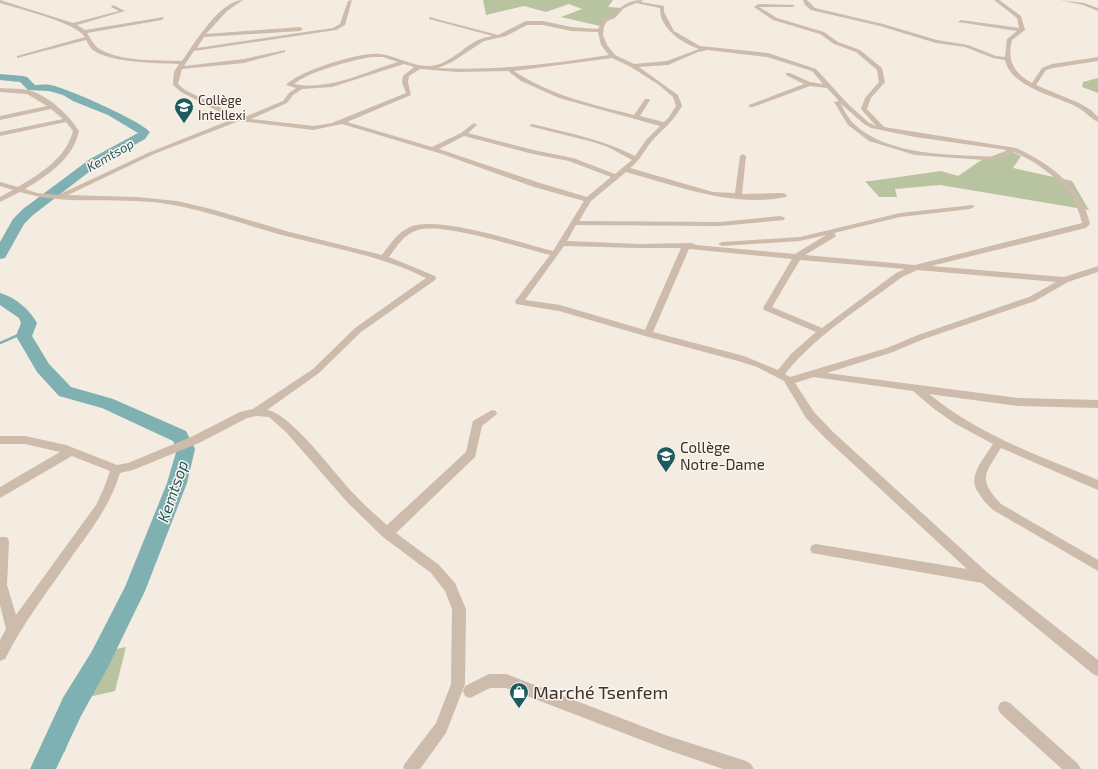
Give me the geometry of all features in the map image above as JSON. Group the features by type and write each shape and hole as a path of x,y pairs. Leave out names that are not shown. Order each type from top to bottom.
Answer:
{"street":[{"path":"240,0 222,13 202,36 181,66 175,81 180,89 240,119 313,128 325,127 342,122 407,95 409,92 405,82 406,76 419,67"},
{"path":"805,0 813,9 881,24 936,41 966,46 995,57 1008,59"},
{"path":"996,0 1019,17 1022,30"},
{"path":"1062,0 1084,4 1098,10"},
{"path":"0,1 73,25 86,35 95,49 121,58 181,66 244,61 283,51"},
{"path":"193,50 250,43 340,27 350,1"},
{"path":"706,49 676,36 672,32 661,7 638,1 622,7 613,17 605,20 600,31 604,45 613,56 633,66 662,84 676,96 679,106 666,125 648,141 636,159 588,200 555,254 520,302 560,308 648,334 741,358 784,378 810,415 828,434 985,578 1097,667"},
{"path":"792,6 758,5 756,7 775,19 822,33 836,43 858,51 880,69 882,82 868,98 864,109 883,130"},
{"path":"73,25 123,11 113,6"},
{"path":"19,57 86,35 162,18"},
{"path":"431,18 498,36"},
{"path":"961,22 1022,30"},
{"path":"432,68 456,58 482,40 498,36 531,23 600,31"},
{"path":"202,36 300,29"},
{"path":"1022,30 1010,39 1007,54 1010,65 1018,78 1049,94 1098,114"},
{"path":"250,32 250,43"},
{"path":"633,66 668,63 696,51 706,49 756,53 783,59 814,70 846,105 866,123 883,130 1014,149 1030,156 1057,175 1074,196 1084,213 1086,224 1083,226 916,267 899,275 809,342 794,356 784,378"},
{"path":"300,88 289,84 315,72 364,57 378,55 419,67 474,71 510,70 569,64 613,56"},
{"path":"1033,85 1044,69 1052,66 1098,58"},
{"path":"1080,61 1098,64"},
{"path":"56,197 152,153 285,102 291,94 300,88 339,83 402,63"},
{"path":"510,70 523,81 552,92 666,125"},
{"path":"788,74 809,84 829,86"},
{"path":"751,106 809,84"},
{"path":"0,90 19,91 36,95 67,120 75,128 76,135 66,154 49,171 0,200"},
{"path":"836,93 836,100 850,124 871,140 918,154 998,159 1014,149"},
{"path":"637,116 647,100"},
{"path":"0,118 51,107"},
{"path":"1087,110 1098,120"},
{"path":"0,134 67,120"},
{"path":"342,122 588,200"},
{"path":"434,150 463,134 474,125"},
{"path":"532,126 595,141 610,146 636,159"},
{"path":"463,134 527,151 571,159 617,176"},
{"path":"738,197 743,156"},
{"path":"625,169 713,194 738,197 783,195"},
{"path":"0,184 40,196 126,198 162,201 199,207 273,230 408,266 432,278 358,330 316,371 256,412 244,415 195,440 129,467 116,469 71,451 25,440 0,440"},
{"path":"686,246 800,239 900,216 970,207"},
{"path":"574,223 712,224 781,218"},
{"path":"383,259 399,238 413,229 424,226 452,228 555,254"},
{"path":"823,332 767,308 797,257 841,229"},
{"path":"562,243 686,246 1065,280"},
{"path":"648,334 686,246"},
{"path":"784,378 814,374 890,350 921,337 1032,299 1065,280 1098,269"},
{"path":"814,374 1018,402 1098,404"},
{"path":"916,389 957,420 1000,442 1098,486"},
{"path":"256,412 272,414 290,429 352,500 386,533 435,569 450,587 459,609 458,684 441,728 409,768"},
{"path":"386,533 471,454 477,424 492,414"},
{"path":"1000,442 980,473 979,485 984,495 997,507 1098,566"},
{"path":"0,493 71,451"},
{"path":"0,654 14,630 100,508 110,488 116,469"},
{"path":"0,542 3,541 1,585 14,630"},
{"path":"816,549 985,578"},
{"path":"470,691 489,681 506,681 664,742 746,769"},
{"path":"1005,708 1073,769"}],"green space":[{"path":"483,0 613,0 608,7 622,8 614,17 600,26 561,17 582,9 569,4 546,12 524,6 486,15"},
{"path":"1098,78 1098,93 1082,87 1083,82"},
{"path":"1008,150 1021,156 1013,168 1072,181 1089,210 940,185 895,189 897,197 879,197 865,181 941,171 958,176 980,161"},
{"path":"126,647 115,691 80,699 65,752 55,753 49,769 34,769 64,696 91,654"}],"waterway":[{"name":"Kemtsop","path":"0,77 23,79 32,88 50,88 67,93 77,99 112,113 144,132 141,137 94,162 63,187 28,212 18,222 0,255"},
{"name":"Kemtsop","path":"0,298 25,315 29,323 24,336 43,368 65,392 107,403 180,436 186,449 177,483 134,591 100,659 72,707 43,769"},
{"path":"0,343 25,332"}],"place":[{"name":"Collège Intellexi","path":"184,124"},
{"name":"Collège Notre-Dame","path":"666,473"},
{"name":"Marché Tsenfem","path":"519,709"}]}
